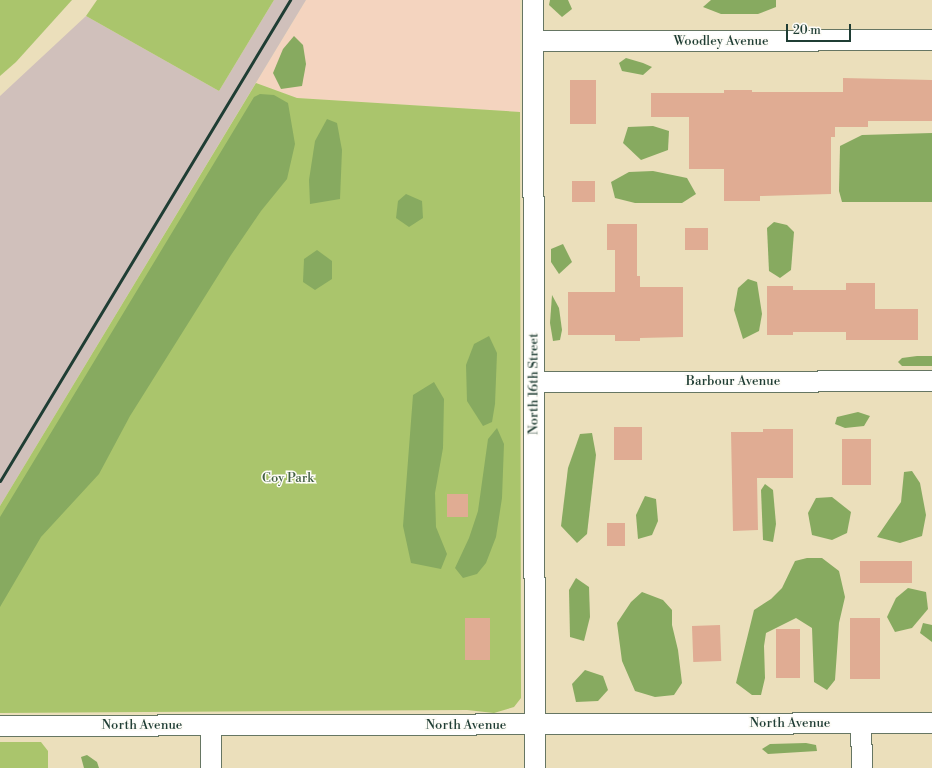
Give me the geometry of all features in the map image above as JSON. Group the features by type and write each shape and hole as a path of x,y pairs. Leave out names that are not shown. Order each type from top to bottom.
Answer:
{"street":[{"name":"North 16th Street","path":"533,0 536,768"},
{"name":"Woodley Avenue","path":"533,41 932,40"},
{"name":"Barbour Avenue","path":"534,382 932,381"},
{"path":"861,723 862,768"},
{"name":"North Avenue","path":"0,726 932,723"},
{"path":"211,725 211,768"}],"shaded area":[{"path":"274,0 306,0 0,506 0,96 86,16 219,91"},
{"path":"306,0 520,0 520,112 297,98 256,83"}],"green space":[{"path":"0,0 72,0 16,62 0,76"},
{"path":"97,0 274,0 219,91 86,16"},
{"path":"550,0 568,0 572,9 562,17 549,5"},
{"path":"711,0 776,0 776,7 758,14 721,14 703,7"},
{"path":"294,36 303,45 306,64 302,86 281,89 273,73 283,49"},
{"path":"626,58 652,67 643,75 622,71 619,63"},
{"name":"Coy Park","path":"256,83 297,98 520,112 521,698 514,707 494,713 467,710 0,713 0,506"},
{"path":"260,94 274,95 288,103 295,144 287,179 261,211 231,255 130,416 99,474 41,537 0,607 0,517 254,97"},
{"path":"327,119 337,123 342,150 340,199 310,204 309,180 315,141"},
{"path":"653,126 669,131 668,150 641,160 623,143 628,127"},
{"path":"932,133 932,202 842,202 839,191 840,146 862,135"},
{"path":"653,171 687,178 696,194 682,203 635,203 615,198 611,182 629,172"},
{"path":"406,194 422,201 423,218 409,227 396,218 398,201"},
{"path":"774,222 787,225 794,232 791,270 780,278 769,271 767,228"},
{"path":"563,244 572,262 559,274 551,262 551,249"},
{"path":"317,250 332,261 332,279 315,290 303,282 304,259"},
{"path":"748,279 757,282 762,314 759,331 743,339 734,310 738,288"},
{"path":"552,295 559,308 562,330 560,340 553,341 550,323"},
{"path":"489,336 497,353 495,404 492,422 483,426 467,401 466,365 474,344"},
{"path":"932,356 932,366 902,366 898,362 902,358"},
{"path":"434,382 444,399 443,448 435,493 436,527 447,554 441,569 411,563 403,526 413,395"},
{"path":"858,412 870,416 864,426 845,428 835,424 837,417"},
{"path":"497,428 504,444 502,498 496,537 486,563 477,574 463,578 455,568 469,538 478,511 488,439"},
{"path":"592,433 596,455 587,534 577,543 561,526 568,468 580,434"},
{"path":"912,471 920,483 926,515 922,536 900,543 877,537 901,502 904,472"},
{"path":"765,484 773,490 776,524 773,542 763,540 761,490"},
{"path":"645,496 656,499 658,521 652,535 638,539 636,515"},
{"path":"832,497 851,512 847,533 832,540 812,535 808,513 816,498"},
{"path":"807,558 822,558 839,571 845,597 839,623 835,680 827,690 814,682 812,628 796,618 766,633 764,646 765,678 761,695 752,695 736,683 754,610 771,599 782,588 795,561"},
{"path":"576,578 589,587 590,617 584,641 570,637 569,590"},
{"path":"908,588 926,592 928,609 912,628 895,632 887,617 896,598"},
{"path":"642,592 663,600 672,610 672,625 678,650 682,683 674,695 655,697 635,691 622,661 617,623 631,602"},
{"path":"923,623 932,625 932,642 920,633"},
{"path":"585,670 603,676 608,690 598,701 576,702 572,684"},
{"path":"0,742 41,742 48,751 48,768 0,768"},
{"path":"806,743 816,745 817,751 768,754 762,749 770,744"},
{"path":"87,755 97,762 99,768 84,768 81,757"}],"building":[{"path":"843,78 932,80 932,121 868,121 868,127 835,127 835,137 831,137 831,194 760,196 760,201 724,201 724,169 689,169 689,117 651,117 651,93 724,93 724,90 752,90 752,92 843,92"},
{"path":"570,80 596,80 596,124 570,124"},
{"path":"572,181 595,181 595,202 572,202"},
{"path":"607,224 637,224 637,276 640,276 640,287 683,287 683,337 640,338 640,341 615,341 615,335 568,335 568,292 615,292 615,250 607,250"},
{"path":"685,228 708,228 708,250 685,250"},
{"path":"846,283 875,283 875,309 918,309 918,340 846,340 846,332 793,332 793,335 767,335 767,286 793,286 793,290 846,290"},
{"path":"614,427 642,427 642,460 614,460"},
{"path":"763,429 793,429 793,478 757,478 758,530 733,531 731,432 763,432"},
{"path":"842,439 871,439 871,485 842,485"},
{"path":"447,494 468,494 468,517 447,517"},
{"path":"607,523 625,523 625,546 607,546"},
{"path":"860,561 912,561 912,583 860,583"},
{"path":"465,618 490,618 490,660 465,660"},
{"path":"850,618 880,618 880,679 850,679"},
{"path":"720,625 721,661 693,662 692,626"},
{"path":"776,629 800,629 800,678 776,678"}],"railway":[{"path":"0,481 290,0"}]}
